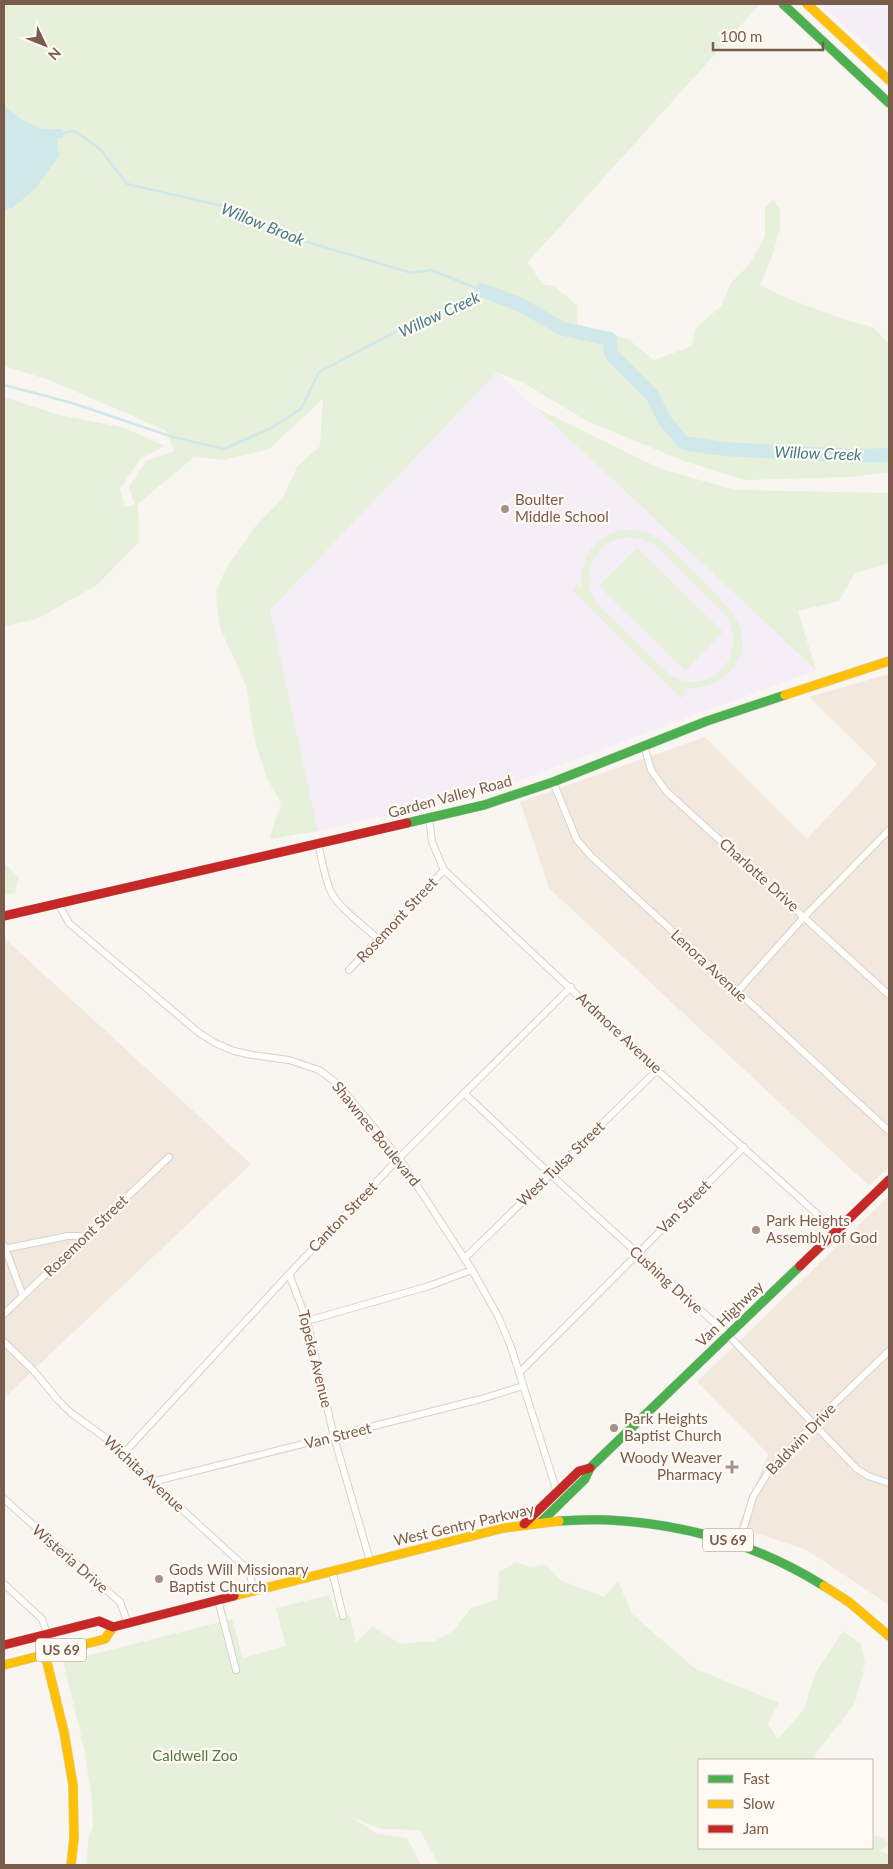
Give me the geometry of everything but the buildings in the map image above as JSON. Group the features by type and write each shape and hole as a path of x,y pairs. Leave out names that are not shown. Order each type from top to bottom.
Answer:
{"main road":[{"path":"783,4 889,102"},
{"path":"807,4 889,80"},
{"name":"Garden Valley Road","path":"4,916 484,805 553,782 644,745 736,711 889,661"},
{"name":"Van Highway","path":"541,1522 585,1479 590,1468 889,1180"},
{"name":"Van Highway","path":"524,1524 579,1471 590,1468"},
{"name":"West Gentry Parkway","path":"4,1645 99,1621 113,1627 370,1561 524,1524 594,1518 643,1521 681,1527 739,1544 774,1558 824,1586 854,1606 889,1636"},
{"name":"West Gentry Parkway","path":"4,1665 105,1639 113,1627"},
{"path":"47,1634 45,1654 74,1783 75,1812 70,1865"}],"street":[{"name":"Charlotte Drive","path":"644,745 651,770 666,791 889,995"},
{"name":"Lenora Avenue","path":"553,782 577,840 591,856 889,1131"},
{"name":"Ardmore Avenue","path":"429,818 432,842 444,870 657,1070 836,1231"},
{"path":"737,992 804,917 889,830"},
{"path":"318,843 331,892 337,901 378,939"},
{"name":"Rosemont Street","path":"350,970 444,870"},
{"name":"Shawnee Boulevard","path":"58,903 69,923 170,1009 215,1043 234,1051 306,1064 319,1070 334,1081 399,1158 465,1258 498,1316 511,1347 557,1492"},
{"name":"Canton Street","path":"124,1453 399,1158 571,988"},
{"name":"West Tulsa Street","path":"465,1258 657,1070"},
{"name":"Cushing Drive","path":"464,1093 637,1254 728,1335 857,1469 868,1476 889,1483"},
{"name":"Van Street","path":"519,1373 744,1147"},
{"name":"Rosemont Street","path":"4,1314 169,1157"},
{"path":"23,1296 4,1248 68,1236 86,1236"},
{"path":"307,1321 430,1286 472,1270"},
{"name":"Topeka Avenue","path":"289,1274 307,1321 334,1437 370,1561"},
{"name":"Wichita Avenue","path":"4,1342 33,1370 71,1413 114,1444 152,1482 244,1566 250,1574 254,1592"},
{"name":"Baldwin Drive","path":"739,1544 753,1496 769,1471 813,1424 889,1351"},
{"name":"Van Street","path":"152,1482 481,1399 523,1386"},
{"name":"Wisteria Drive","path":"4,1499 117,1600 122,1606 128,1623"},
{"path":"332,1571 343,1616"},
{"path":"4,1584 42,1620 47,1634"},
{"path":"218,1600 236,1670"}],"shaded area":[{"path":"821,4 889,4 889,67"},
{"name":"Boulter Middle School","path":"497,372 816,670 499,788 430,806 318,831 270,610"},
{"path":"889,674 889,1167 869,1186 549,888 520,802 705,737 807,839 877,764 809,697"},
{"path":"4,938 251,1164 4,1398"},
{"path":"889,1196 889,1605 807,1550 738,1527 768,1454 697,1382"}],"green space":[{"path":"4,4 760,4 528,262 542,284 554,286 578,306 577,324 628,339 654,360 692,346 695,329 721,306 731,283 748,266 765,237 765,208 773,200 780,209 780,229 773,254 760,285 784,297 845,320 873,327 889,344 889,472 849,477 745,480 684,461 587,421 522,382 497,372 270,610 318,831 269,839 281,803 266,776 255,742 246,685 220,628 216,593 226,568 255,527 283,498 297,467 320,446 323,399 269,449 224,460 194,457 138,504 139,542 97,585 37,619 4,626 4,397 59,415 125,428 165,446 141,458 120,489 125,507 135,505 129,487 146,461 175,451 165,430 49,380 4,366"},
{"path":"536,408 661,469 735,490 889,493 889,563 855,573 839,601 798,611 816,670"},
{"path":"632,530 654,536 700,577 734,616 739,624 742,651 730,672 720,680 696,688 682,688 686,693 681,698 572,590 577,584 582,588 581,577 583,567 591,550 605,537 614,533","holes":["631,537 645,540 656,546 727,617 732,632 733,646 729,659 721,670 711,677 698,682 685,681 670,675 596,603 591,592 589,580 590,569 600,550 618,539"]},
{"path":"637,548 723,632 685,671 599,586"},
{"path":"4,863 19,877 15,893 4,895"},
{"name":"Caldwell Zoo","path":"516,1562 531,1567 546,1564 560,1580 604,1597 618,1581 632,1614 694,1668 779,1703 768,1724 778,1739 804,1709 815,1674 843,1631 861,1644 865,1664 855,1703 815,1755 816,1759 698,1759 698,1849 873,1849 873,1835 882,1837 888,1845 880,1850 889,1855 889,1865 439,1865 420,1830 381,1829 353,1818 377,1834 407,1838 421,1865 86,1865 89,1836 93,1828 92,1799 84,1748 63,1662 232,1619 243,1658 286,1646 276,1608 330,1595 336,1617 349,1615 356,1643 372,1626 400,1644 435,1641 453,1631 471,1608 498,1599 499,1572"}],"water":[{"path":"4,106 21,119 42,129 62,129 64,136 57,139 59,156 34,190 12,208 4,210"}],"waterway":[{"name":"Willow Brook","path":"61,134 72,131 78,133 100,149 127,184 227,207 290,237 412,273 431,270 481,290"},
{"name":"Willow Creek","path":"4,385 72,403 173,437 224,449 271,428 301,409 319,372 418,320 482,290"},
{"name":"Willow Creek","path":"482,290 521,305 563,329 610,339 611,354 652,395 665,421 684,443 724,449 853,456 889,455"}],"traffic: fast":[{"path":"783,4 889,103"},
{"path":"407,823 484,805 553,782 707,721 785,695"},
{"path":"541,1522 585,1479 590,1468 596,1462 800,1266"},
{"path":"559,1521 609,1520 637,1522 693,1532 721,1539 774,1559 824,1586"}],"traffic: slow":[{"path":"807,4 889,80"},
{"path":"785,695 889,661"},
{"path":"234,1596 504,1528 559,1521"},
{"path":"824,1586 849,1602 889,1636"},
{"path":"4,1665 105,1639 113,1627"},
{"path":"47,1634 45,1654 64,1732 73,1785 74,1838 71,1865"}],"traffic: jam":[{"path":"4,916 407,823"},
{"path":"800,1266 889,1180"},
{"path":"524,1524 579,1471 590,1468"},
{"path":"4,1645 99,1621 113,1627 234,1596"}],"place":[{"name":"Boulter Middle School","path":"505,509"},
{"name":"Park Heights Assembly of God","path":"756,1230"},
{"name":"Park Heights Baptist Church","path":"614,1428"},
{"name":"Woody Weaver Pharmacy","path":"732,1467"},
{"name":"Gods Will Missionary Baptist Church","path":"159,1579"}]}
